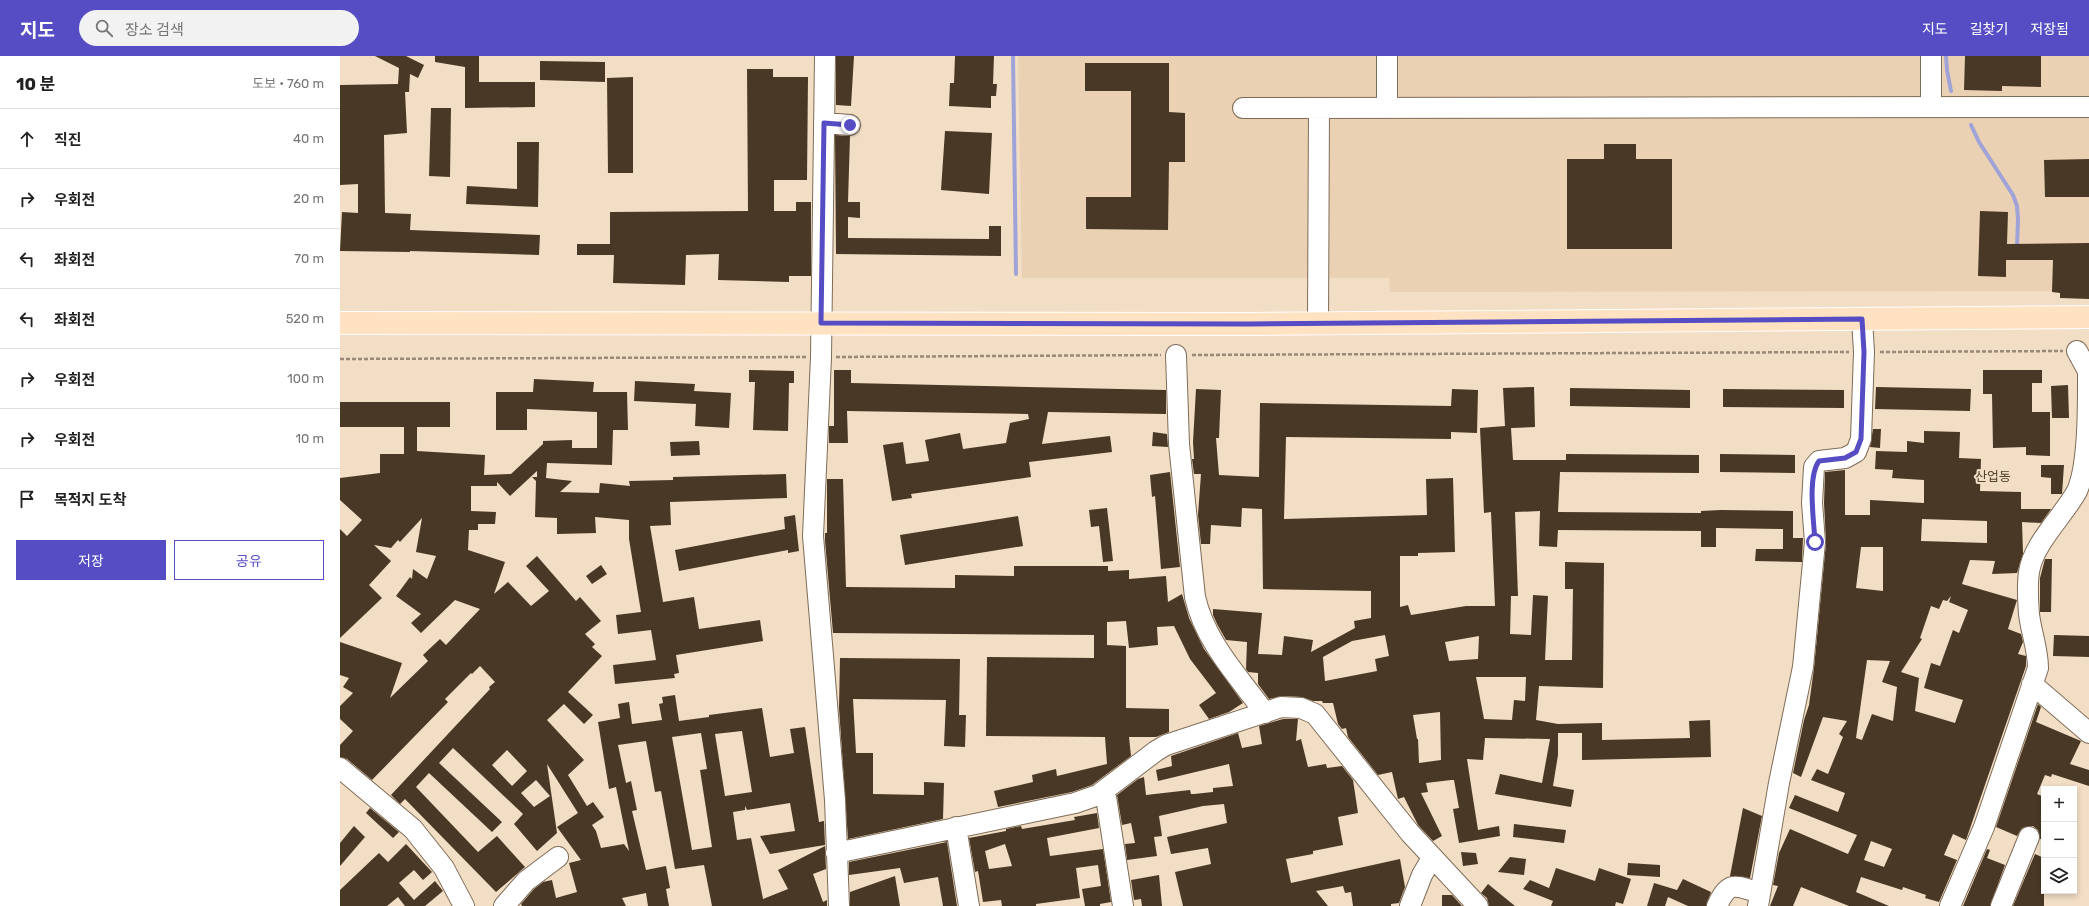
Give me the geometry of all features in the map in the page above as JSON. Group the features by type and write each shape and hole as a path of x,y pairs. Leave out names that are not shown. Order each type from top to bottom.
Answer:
{"main road":[{"path":"340,323 1318,323 2089,317"}],"street":[{"path":"825,56 821,323 814,536 835,800 839,906"},
{"path":"1387,56 1387,108"},
{"path":"1931,56 1931,107"},
{"path":"1243,108 2089,107"},
{"path":"1318,323 1319,108"},
{"path":"824,123 850,125"},
{"path":"1717,906 1723,891 1731,887 1738,886 1759,900 1778,783 1803,667 1815,542 1812,503 1814,467 1819,461 1845,458 1856,452 1861,439 1864,352 1862,319"},
{"path":"1950,906 1984,827 2038,668 2038,656 2029,614 2029,571 2038,550 2078,490 2084,473 2088,435 2088,372 2077,351"},
{"path":"1176,355 1179,444 1195,597 1199,615 1209,637 1265,713"},
{"path":"2032,684 2089,733"},
{"path":"836,853 956,826 1075,803 1098,795 1166,745 1281,708 1301,708 1315,714 1410,833 1478,906"},
{"path":"340,768 413,829 444,868 464,906"},
{"path":"1098,795 1106,797 1122,906"},
{"path":"956,826 969,906"},
{"path":"2001,906 2029,837"},
{"path":"504,906 526,881 558,856"},
{"path":"1410,906 1422,875 1432,858"}],"path":[{"path":"340,359 2077,351"}],"shaded area":[{"path":"1018,56 2089,56 2089,291 1390,292 1389,278 1022,278"}],"building":[{"path":"375,56 406,56 424,65 418,78 410,74 409,92 405,92 407,133 384,135 385,213 411,214 410,230 540,235 539,255 410,251 340,251 342,212 358,213 358,184 340,185 340,85 398,84 399,68"},
{"path":"435,56 479,56 479,82 535,82 535,107 465,108 465,67 435,62"},
{"path":"836,56 854,56 851,106 836,105"},
{"path":"955,56 994,56 993,84 997,84 996,96 991,96 991,108 949,106 950,83 954,83"},
{"path":"1965,56 2041,56 2041,87 2002,86 2002,91 1964,90"},
{"path":"540,61 605,62 605,82 540,80"},
{"path":"1085,63 1169,63 1169,112 1185,113 1185,162 1169,162 1168,230 1086,229 1086,197 1131,197 1131,91 1085,91"},
{"path":"747,69 773,69 773,77 808,77 807,180 774,180 774,211 796,211 796,202 811,202 811,276 789,276 789,282 718,280 719,254 686,255 685,285 613,283 614,255 577,255 577,244 610,244 610,212 748,211"},
{"path":"633,77 633,173 608,173 607,78"},
{"path":"431,108 451,108 450,177 429,176"},
{"path":"945,131 992,133 989,194 941,190"},
{"path":"835,135 850,136 848,202 860,202 860,218 848,217 848,238 989,239 989,226 1001,226 1001,256 836,254"},
{"path":"517,142 539,142 538,207 466,204 467,186 517,189"},
{"path":"1604,144 1636,144 1636,159 1672,159 1672,249 1567,249 1567,159 1604,159"},
{"path":"2089,159 2089,197 2045,197 2044,160"},
{"path":"1980,211 2008,212 2007,244 2089,243 2089,299 2060,298 2060,293 2052,292 2053,260 2006,260 2006,277 1978,276"},
{"path":"749,370 794,371 794,383 789,383 788,431 753,430 755,382 749,382"},
{"path":"834,370 851,370 851,383 1166,390 1166,414 1048,412 1042,444 1110,436 1112,452 1029,462 1031,477 911,494 912,498 892,501 883,445 903,442 906,464 929,461 925,440 960,433 963,449 1006,443 1010,423 1029,419 1028,414 847,411 848,443 829,443 829,426 834,426"},
{"path":"1983,370 2042,370 2042,383 2032,383 2032,412 2050,412 2050,456 2026,455 2026,447 1993,448 1992,394 1983,394"},
{"path":"534,379 594,382 593,392 627,392 628,430 613,430 612,465 547,463 546,478 572,481 560,492 599,493 600,483 630,486 629,481 673,480 673,477 786,474 787,498 670,502 671,525 650,526 663,602 694,597 699,629 760,620 763,641 676,655 679,673 674,674 675,678 615,684 613,665 656,660 651,630 618,634 616,615 641,612 629,539 629,520 595,517 596,533 557,534 557,518 535,517 536,481 532,477 537,477 537,471 510,496 497,482 497,486 471,486 471,511 496,512 495,524 478,524 478,530 469,530 468,550 505,562 494,594 508,582 531,606 549,591 526,566 537,556 576,601 580,597 601,621 585,634 595,644 592,647 602,656 568,692 593,715 584,724 564,704 547,720 584,760 568,775 587,806 593,802 604,817 592,825 596,831 601,848 624,844 629,851 616,787 609,789 598,722 620,718 618,704 629,702 632,724 662,720 659,704 663,703 662,697 675,695 679,721 709,717 709,715 762,708 770,757 794,753 790,729 805,727 819,822 824,821 825,845 770,854 760,836 795,831 790,803 747,810 745,806 745,810 733,812 737,840 751,838 763,899 788,889 778,870 825,846 826,869 813,874 823,902 827,900 827,906 712,906 704,865 675,869 661,791 655,792 646,741 618,745 626,783 631,781 637,810 632,811 646,870 666,866 670,888 666,889 669,906 648,906 646,893 622,898 626,906 522,906 521,904 534,889 543,882 552,880 556,898 577,892 569,863 581,860 557,827 578,813 547,764 557,833 537,851 514,824 523,814 453,748 439,763 502,822 492,832 429,773 416,787 478,852 497,836 525,867 496,892 405,799 400,804 391,795 495,682 480,666 445,699 448,702 372,780 347,759 340,757 340,745 353,731 340,719 340,706 353,693 343,687 349,678 340,675 340,642 402,663 390,698 428,661 423,655 440,639 446,645 480,609 455,600 421,633 411,623 421,614 396,596 410,577 412,579 413,569 427,579 436,556 416,552 422,518 400,542 398,540 391,548 374,545 391,561 369,585 382,598 340,638 340,529 347,536 362,520 340,500 340,478 380,473 380,454 404,454 404,427 340,427 340,402 450,402 450,427 417,427 417,451 485,455 484,475 511,474 543,444 543,441 572,440 572,448 597,448 597,412 527,409 527,430 496,430 496,392 533,392","holes":["742,731 752,792 725,796 715,734","701,733 707,769 700,770 712,847 692,850 672,737","507,750 527,771 512,786 492,765","536,780 550,796 534,807 521,793"]},
{"path":"635,381 695,384 694,391 731,393 729,428 695,426 696,404 634,401"},
{"path":"2068,385 2069,418 2052,418 2051,386"},
{"path":"1534,387 1535,427 1511,428 1513,460 1566,460 1566,454 1699,455 1699,473 1560,472 1558,512 1701,513 1701,511 1721,510 1793,511 1793,538 1803,538 1802,562 1755,561 1756,549 1783,549 1783,529 1716,528 1716,547 1701,547 1701,531 1558,530 1557,547 1539,546 1540,511 1515,512 1518,596 1511,596 1510,634 1531,635 1533,595 1548,596 1545,660 1572,660 1573,589 1565,589 1565,562 1604,563 1603,688 1539,686 1536,720 1558,724 1602,723 1602,740 1690,738 1689,721 1710,720 1711,757 1582,760 1582,733 1558,733 1558,755 1553,786 1574,790 1571,807 1495,794 1500,774 1542,783 1550,739 1485,738 1483,760 1467,759 1472,792 1478,830 1499,826 1500,836 1459,843 1453,809 1459,808 1454,780 1451,780 1426,783 1428,792 1421,793 1442,836 1433,841 1418,825 1404,797 1398,799 1392,772 1378,775 1348,737 1346,728 1342,729 1338,724 1333,703 1323,703 1322,701 1313,701 1302,697 1282,696 1269,699 1258,684 1258,673 1248,672 1246,669 1247,642 1226,640 1217,624 1213,615 1213,609 1262,613 1258,654 1282,655 1284,636 1313,640 1311,652 1355,628 1354,621 1371,618 1371,591 1263,589 1262,509 1242,508 1241,527 1211,525 1210,544 1201,544 1198,515 1201,474 1194,474 1192,459 1194,459 1193,442 1196,389 1221,390 1219,438 1216,438 1219,475 1259,477 1260,403 1451,406 1452,389 1478,390 1477,433 1451,432 1451,439 1286,437 1284,519 1427,515 1426,479 1453,478 1455,552 1418,553 1418,556 1400,556 1400,607 1408,605 1411,615 1466,606 1495,606 1491,512 1484,513 1480,428 1505,426 1503,388","holes":["1385,635 1389,656 1375,659 1377,671 1325,681 1323,657 1352,641","1479,636 1478,659 1449,661 1445,642","1476,677 1526,677 1525,701 1514,700 1512,720 1484,719","1440,712 1441,760 1419,763 1418,739 1413,715"]},
{"path":"1876,387 1971,389 1970,411 1875,409"},
{"path":"1570,388 1690,390 1690,408 1570,406"},
{"path":"1723,389 1844,390 1844,408 1723,407"},
{"path":"1873,429 1881,429 1880,448 1870,447"},
{"path":"1924,431 1960,432 1959,458 1981,459 1980,491 2021,492 2021,509 2051,509 2041,523 2022,522 2023,554 2017,573 1992,574 1995,561 1970,560 1962,584 2017,600 2008,629 2021,634 2023,642 2018,654 2026,656 2026,666 1966,840 1953,834 1944,855 1957,860 1939,902 1925,898 1926,895 1903,887 1902,890 1861,877 1856,892 1889,906 1849,906 1801,887 1793,906 1770,906 1778,886 1773,885 1779,853 1790,829 1848,854 1857,835 1789,808 1795,795 1838,812 1845,793 1811,780 1817,769 1828,774 1843,737 1839,734 1847,721 1823,717 1801,777 1793,773 1804,720 1809,705 1814,668 1826,543 1824,503 1825,472 1845,470 1845,515 1870,515 1870,500 1924,503 1924,480 1892,478 1893,470 1875,469 1876,451 1907,452 1907,441 1924,443","holes":["1922,519 1987,521 1987,543 1921,541","1861,547 1883,547 1883,591 1856,588","1951,596 1949,602 1968,610 1959,633 1953,630 1940,666 1931,663 1924,688 1963,700 1955,723 1915,711 1919,678 1901,672 1922,639 1920,638 1931,606 1939,609 1943,600 1947,601","1867,660 1890,661 1882,682 1897,687 1893,721 1872,714 1862,740 1856,738","1871,841 1892,849 1884,867 1864,860"]},
{"path":"1153,432 1167,434 1168,447 1152,446"},
{"path":"699,441 700,455 671,456 670,442"},
{"path":"1720,454 1795,455 1795,473 1720,472"},
{"path":"2041,465 2064,465 2062,494 2051,494 2051,478 2041,477"},
{"path":"1170,472 1180,567 1161,569 1155,496 1152,497 1150,475"},
{"path":"827,479 843,479 846,587 955,588 955,575 1014,576 1014,566 1108,566 1108,571 1129,570 1129,579 1166,576 1168,602 1182,594 1189,618 1204,649 1243,703 1229,712 1209,719 1199,705 1216,693 1190,659 1174,626 1157,627 1158,645 1129,648 1126,621 1107,622 1107,645 1126,646 1126,708 1169,709 1169,732 1156,737 1129,737 1131,756 1092,785 1072,792 998,807 994,791 1033,782 1032,775 1056,769 1057,776 1107,764 1105,737 986,736 987,657 1094,658 1094,635 833,633 825,541 825,533 827,533"},
{"path":"1107,508 1113,561 1103,562 1099,526 1091,527 1089,510"},
{"path":"795,515 799,551 788,553 788,550 679,571 675,550 785,529 784,517"},
{"path":"1018,516 1023,546 905,565 900,535"},
{"path":"2045,559 2052,559 2051,612 2040,612 2040,578"},
{"path":"601,565 607,574 592,584 586,576"},
{"path":"2054,635 2089,636 2089,657 2053,656"},
{"path":"840,658 960,659 959,715 966,715 965,747 944,746 946,700 853,699 856,753 873,753 873,794 924,795 924,782 944,783 943,819 848,839 839,708"},
{"path":"2038,704 2041,707 2036,722 2081,741 2070,764 2089,770 2089,786 2052,774 2051,777 2045,775 2037,794 2041,796 2041,839 2038,830 2033,826 2022,828 2017,836 1996,827"},
{"path":"1283,719 1298,719 1296,741 1301,739 1308,767 1326,764 1327,768 1342,766 1353,780 1358,813 1338,817 1343,845 1313,851 1313,854 1286,859 1291,883 1400,859 1405,887 1399,903 1391,904 1391,906 1353,906 1351,892 1345,893 1343,886 1316,891 1328,906 1183,906 1175,872 1211,864 1208,848 1171,854 1167,837 1227,823 1224,804 1203,806 1159,816 1162,836 1154,837 1157,856 1127,860 1125,844 1135,843 1131,823 1122,825 1117,795 1138,779 1144,777 1146,795 1190,790 1191,794 1194,794 1213,792 1213,788 1233,786 1229,764 1158,781 1156,770 1172,766 1171,756 1238,733 1242,748 1262,744 1259,726"},
{"path":"370,808 399,832 393,838 366,813"},
{"path":"1743,808 1762,816 1750,878 1730,876"},
{"path":"1097,813 1099,828 1047,838 1050,856 1103,849 1111,902 1100,904 1100,906 1085,906 1082,889 1101,886 1098,865 1076,868 1080,898 1036,904 1036,906 1002,906 1001,900 983,902 978,871 975,872 969,838 1006,831 1006,829 1021,826 1022,829 1075,820 1074,817","holes":["1005,844 1012,866 989,869 985,851"]},
{"path":"1514,824 1566,830 1564,843 1513,837"},
{"path":"354,826 365,837 340,866 340,843"},
{"path":"947,842 957,906 943,906 938,877 904,883 900,868 849,875 849,862"},
{"path":"406,844 432,872 423,880 414,870 399,883 414,900 435,881 443,891 425,906 405,906 398,897 387,906 340,906 340,890 379,853 388,862"},
{"path":"1987,849 1990,850 1987,858 2005,865 1990,906 1963,906"},
{"path":"1461,852 1476,853 1478,864 1463,866"},
{"path":"2035,854 2041,857 2041,894 2044,894 2044,906 2013,906"},
{"path":"1510,857 1526,859 1524,875 1498,872"},
{"path":"1628,863 1660,865 1660,877 1627,875"},
{"path":"1556,868 1595,881 1599,868 1631,879 1623,904 1616,902 1615,906 1551,906 1553,901 1523,889 1530,880 1549,888"},
{"path":"1159,875 1162,906 1142,906 1141,899 1134,900 1131,880"},
{"path":"895,876 900,906 850,906 850,892"},
{"path":"1683,879 1711,892 1706,906 1688,906 1668,897 1665,906 1647,906 1654,883 1677,890"},
{"path":"1488,884 1515,906 1489,906 1487,898 1481,893"},
{"path":"1442,895 1452,895 1462,906 1442,906"}],"waterway":[{"path":"1013,56 1016,274"},
{"path":"1946,56 1951,91"},
{"path":"1971,125 1979,142 2013,195 2017,206 2017,248"}],"district":[{"name":"산업동","path":"1993,476"}],"route":[{"path":"850,125 824,123 821,323 1250,324 1862,319 1864,352 1861,439 1856,452 1845,458 1819,461 1814,467 1812,503 1815,542"}]}
